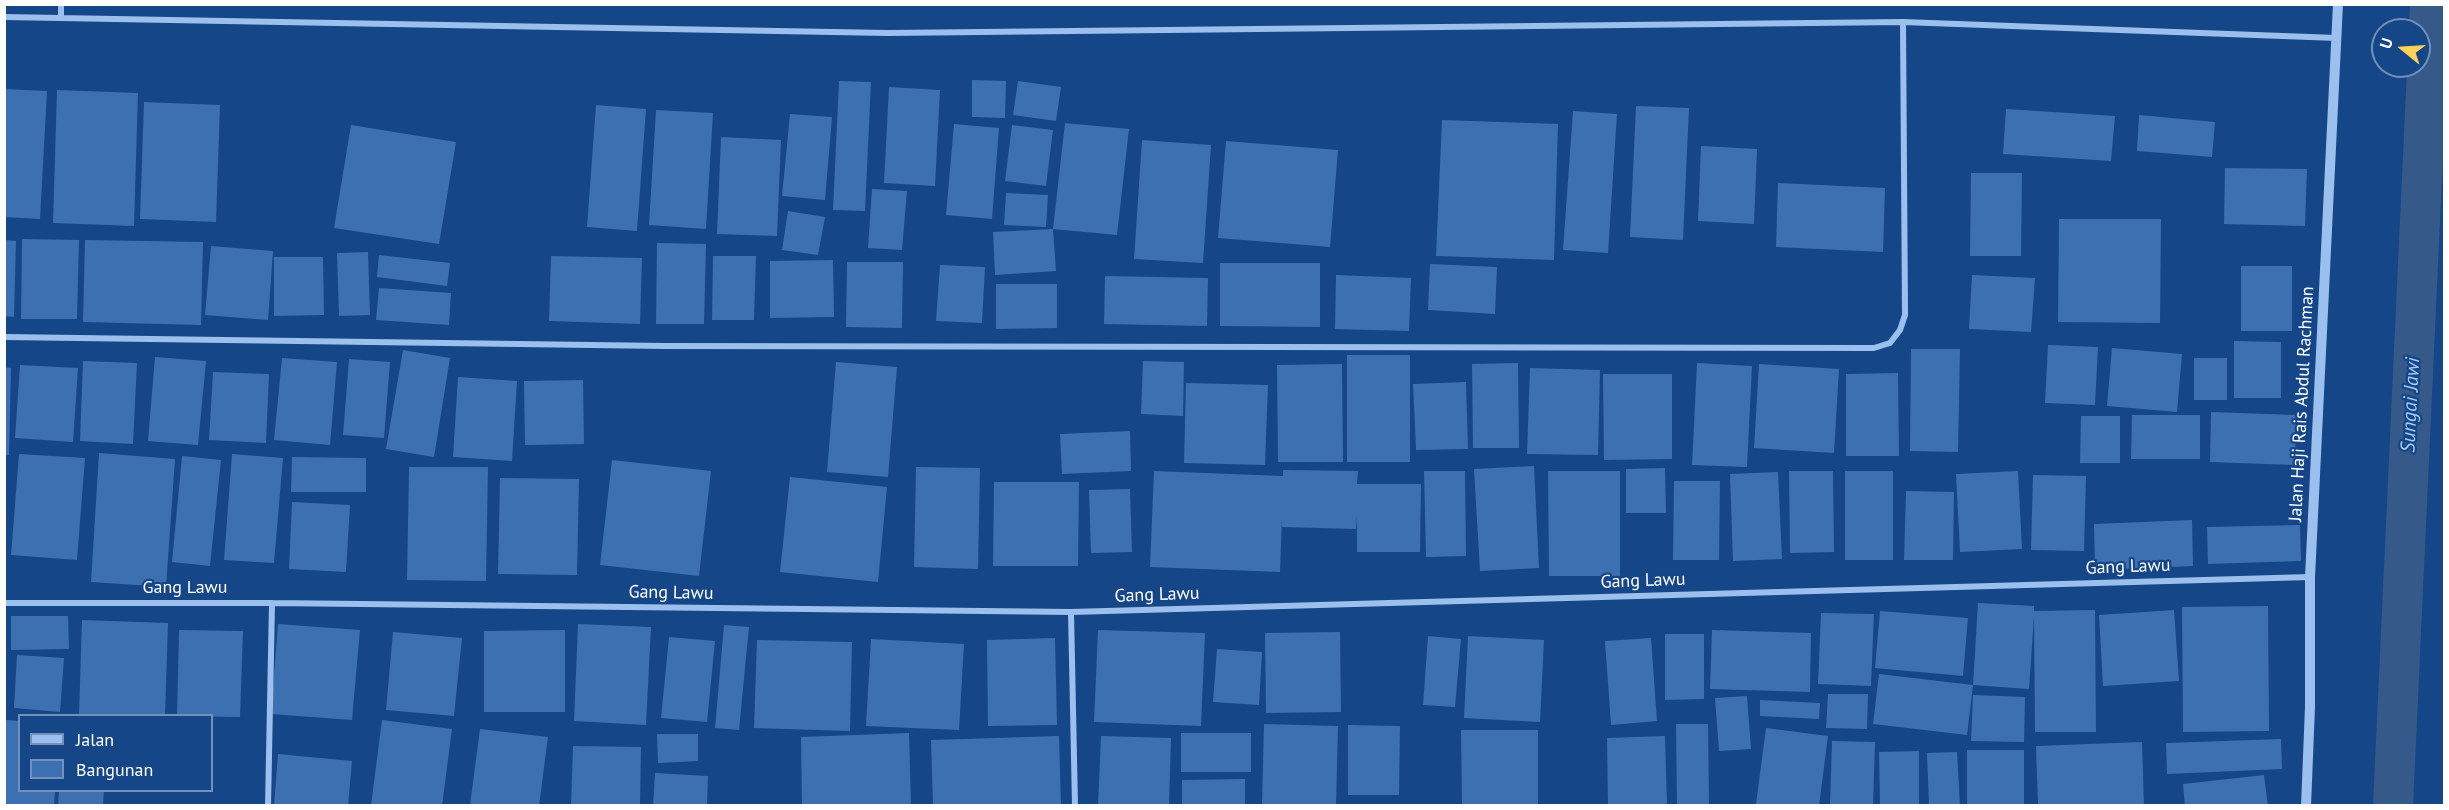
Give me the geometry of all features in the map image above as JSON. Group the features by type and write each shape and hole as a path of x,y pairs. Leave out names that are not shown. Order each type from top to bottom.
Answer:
{"street":[{"path":"62,4 62,18"},
{"name":"Jalan Haji Rais Abdul Rachman","path":"2306,806 2310,707 2310,577 2338,4"},
{"path":"4,16 888,33 1904,22 2338,38"},
{"path":"4,336 665,346 1874,348 1890,343 1900,330 1905,315 1904,22"},
{"name":"Gang Lawu","path":"4,603 272,603 1071,612 2310,577"},
{"path":"268,806 272,603"},
{"path":"1071,612 1075,806"}],"building":[{"path":"972,80 1006,81 1005,118 972,117"},
{"path":"839,81 871,82 865,211 833,210"},
{"path":"1018,81 1061,87 1056,121 1013,115"},
{"path":"889,87 940,90 935,186 884,183"},
{"path":"4,89 47,91 40,219 4,217"},
{"path":"57,90 138,93 134,226 53,223"},
{"path":"144,102 220,105 216,222 140,219"},
{"path":"596,105 646,109 637,231 587,227"},
{"path":"1636,106 1689,108 1683,240 1630,237"},
{"path":"2006,109 2115,116 2111,161 2003,154"},
{"path":"656,110 713,113 706,229 649,225"},
{"path":"1573,111 1617,114 1608,253 1563,250"},
{"path":"790,114 832,117 825,200 782,196"},
{"path":"2139,115 2215,122 2212,157 2137,151"},
{"path":"1442,120 1558,124 1554,260 1436,256"},
{"path":"1065,123 1129,129 1117,235 1053,229"},
{"path":"954,124 999,128 992,219 946,215"},
{"path":"351,125 456,142 439,244 334,228"},
{"path":"1012,125 1053,130 1046,186 1005,181"},
{"path":"721,137 781,140 777,236 717,234"},
{"path":"1142,140 1211,145 1203,263 1134,259"},
{"path":"1226,141 1338,150 1330,247 1218,238"},
{"path":"1701,146 1757,149 1754,224 1698,221"},
{"path":"2225,168 2307,169 2305,226 2224,224"},
{"path":"1971,173 2022,173 2021,256 1970,256"},
{"path":"1778,183 1885,188 1883,252 1776,247"},
{"path":"872,189 907,191 902,250 868,248"},
{"path":"1006,193 1048,195 1046,227 1004,225"},
{"path":"788,211 825,217 818,255 782,250"},
{"path":"2059,219 2161,219 2160,323 2058,322"},
{"path":"1053,229 1056,271 995,275 993,232"},
{"path":"22,239 79,240 77,319 21,319"},
{"path":"4,240 16,241 14,317 4,316"},
{"path":"85,240 203,242 201,325 83,322"},
{"path":"657,243 706,244 704,324 656,324"},
{"path":"211,246 273,251 268,320 205,315"},
{"path":"368,252 370,315 339,316 337,253"},
{"path":"379,255 450,263 447,286 377,277"},
{"path":"551,256 642,258 640,324 549,321"},
{"path":"713,256 756,256 754,320 712,320"},
{"path":"274,257 323,257 324,315 274,316"},
{"path":"833,260 834,317 770,318 770,261"},
{"path":"847,262 903,262 902,328 846,327"},
{"path":"1220,263 1320,263 1320,327 1220,326"},
{"path":"1430,264 1497,267 1495,314 1428,310"},
{"path":"940,265 985,267 982,323 936,321"},
{"path":"2241,266 2292,266 2292,331 2241,331"},
{"path":"1336,275 1411,278 1409,331 1335,329"},
{"path":"1972,275 2035,278 2031,332 1969,329"},
{"path":"1105,276 1208,278 1207,326 1104,324"},
{"path":"996,284 1057,284 1057,328 996,329"},
{"path":"379,288 451,293 449,325 376,320"},
{"path":"2234,341 2281,342 2281,398 2234,398"},
{"path":"2048,345 2098,347 2095,405 2045,403"},
{"path":"2112,348 2182,354 2177,412 2107,406"},
{"path":"1911,349 1960,349 1958,452 1910,451"},
{"path":"403,350 450,358 434,457 386,449"},
{"path":"1347,355 1410,355 1410,462 1347,462"},
{"path":"155,357 206,361 198,445 148,441"},
{"path":"282,358 337,362 330,445 274,440"},
{"path":"2194,358 2227,358 2227,400 2194,400"},
{"path":"349,359 390,362 384,438 343,435"},
{"path":"83,361 137,363 133,444 80,441"},
{"path":"1143,361 1184,362 1183,416 1141,414"},
{"path":"836,362 897,367 888,477 827,472"},
{"path":"1518,363 1519,448 1473,448 1472,364"},
{"path":"1697,363 1752,366 1747,467 1692,465"},
{"path":"1342,364 1343,462 1278,462 1277,365"},
{"path":"1759,364 1839,369 1834,453 1754,448"},
{"path":"20,365 78,368 73,442 15,438"},
{"path":"4,367 11,368 9,455 4,455"},
{"path":"1530,368 1600,370 1598,455 1527,454"},
{"path":"213,372 269,374 266,443 209,440"},
{"path":"1898,373 1899,456 1846,456 1846,374"},
{"path":"1603,374 1672,374 1672,459 1604,460"},
{"path":"458,377 517,381 512,461 453,457"},
{"path":"583,380 584,444 525,445 524,381"},
{"path":"1466,382 1468,449 1416,450 1413,384"},
{"path":"1186,383 1268,385 1265,465 1184,463"},
{"path":"2211,412 2296,415 2295,465 2210,462"},
{"path":"2132,415 2200,415 2200,459 2131,459"},
{"path":"2081,416 2120,416 2120,463 2080,463"},
{"path":"1130,431 1131,471 1062,474 1060,434"},
{"path":"99,453 175,459 166,587 91,582"},
{"path":"19,454 85,458 77,560 11,555"},
{"path":"232,454 283,458 274,563 224,560"},
{"path":"182,456 221,460 210,566 172,562"},
{"path":"292,457 366,458 366,492 291,492"},
{"path":"612,460 711,471 699,576 600,565"},
{"path":"1534,466 1539,568 1480,571 1474,469"},
{"path":"409,467 488,467 486,581 407,580"},
{"path":"916,467 980,468 978,569 914,567"},
{"path":"1665,468 1666,513 1626,513 1626,469"},
{"path":"1283,470 1358,471 1357,484 1421,484 1420,552 1357,552 1357,516 1356,529 1282,527 1282,517 1280,572 1150,567 1154,471 1283,476"},
{"path":"1424,471 1465,471 1466,556 1426,557"},
{"path":"1548,471 1620,471 1620,576 1549,576"},
{"path":"1789,471 1833,471 1834,552 1790,553"},
{"path":"1845,471 1893,471 1893,560 1845,560"},
{"path":"2018,471 2022,549 1960,552 1956,474"},
{"path":"1778,472 1782,559 1733,561 1730,474"},
{"path":"2033,475 2086,476 2084,551 2031,550"},
{"path":"790,477 887,487 878,582 780,572"},
{"path":"500,478 579,479 577,575 498,574"},
{"path":"1674,481 1720,481 1719,560 1673,560"},
{"path":"994,482 1079,482 1078,566 993,566"},
{"path":"1130,489 1132,552 1091,553 1089,490"},
{"path":"1906,491 1954,492 1953,560 1904,560"},
{"path":"292,502 350,505 346,572 289,569"},
{"path":"2192,520 2193,566 2095,570 2094,524"},
{"path":"2300,525 2301,561 2208,564 2207,527"},
{"path":"1978,603 2034,606 2034,611 2095,610 2096,732 2035,732 2034,616 2029,689 1973,685"},
{"path":"2268,606 2269,731 2183,732 2182,607"},
{"path":"2174,610 2179,681 2103,686 2099,615"},
{"path":"1880,611 1968,618 1963,676 1875,668"},
{"path":"1821,613 1874,614 1871,686 1818,684"},
{"path":"11,616 68,616 69,649 11,650"},
{"path":"82,620 168,623 165,714 79,714"},
{"path":"278,624 360,630 352,720 271,714"},
{"path":"578,624 651,627 646,725 574,721"},
{"path":"724,625 749,627 739,730 715,728"},
{"path":"179,630 243,631 240,717 177,714"},
{"path":"565,630 565,712 484,712 484,631"},
{"path":"1098,630 1205,633 1201,726 1094,722"},
{"path":"1712,630 1811,633 1810,692 1710,689"},
{"path":"393,632 462,638 454,716 386,710"},
{"path":"1340,632 1341,712 1266,713 1265,633"},
{"path":"1665,634 1704,634 1704,699 1665,700"},
{"path":"1428,636 1461,639 1455,707 1423,705"},
{"path":"1468,636 1544,640 1540,722 1464,718"},
{"path":"669,637 715,641 707,722 661,718"},
{"path":"1055,638 1057,725 988,726 987,640"},
{"path":"1651,638 1657,721 1611,725 1605,641"},
{"path":"871,639 964,644 959,730 866,726"},
{"path":"757,640 852,642 850,731 754,728"},
{"path":"1217,649 1262,652 1259,705 1213,702"},
{"path":"17,655 64,658 60,712 14,708"},
{"path":"1879,674 1973,685 1967,735 1873,724"},
{"path":"1828,694 1868,694 1867,729 1826,728"},
{"path":"1973,695 2025,697 2024,742 1971,741"},
{"path":"1747,696 1751,749 1719,751 1715,698"},
{"path":"1760,700 1820,703 1819,719 1760,716"},
{"path":"5,720 18,721 18,792 55,792 54,806 5,806"},
{"path":"382,720 452,729 442,806 371,805"},
{"path":"1264,724 1338,726 1336,806 1262,806"},
{"path":"1676,724 1708,724 1709,806 1677,806"},
{"path":"1348,725 1400,726 1399,795 1348,795"},
{"path":"1766,728 1828,736 1819,806 1756,804"},
{"path":"480,729 548,737 539,806 470,805"},
{"path":"1461,730 1538,730 1538,806 1462,806"},
{"path":"909,733 911,806 802,806 801,737"},
{"path":"1181,733 1251,733 1251,772 1181,772"},
{"path":"657,734 698,734 698,761 658,763"},
{"path":"1059,736 1061,806 933,806 931,740"},
{"path":"1101,736 1171,738 1169,806 1098,806"},
{"path":"1665,736 1667,806 1608,806 1607,738"},
{"path":"2281,739 2282,769 2167,774 2166,743"},
{"path":"1832,741 1875,742 1873,806 1830,805"},
{"path":"2142,742 2144,806 2038,806 2036,746"},
{"path":"573,746 641,747 640,806 571,806"},
{"path":"1967,750 2024,750 2024,806 1967,806"},
{"path":"1919,751 1919,806 1880,806 1879,752"},
{"path":"1957,752 1960,806 1929,806 1927,753"},
{"path":"278,754 352,761 348,806 274,806"},
{"path":"655,773 708,776 707,806 653,806"},
{"path":"2264,775 2268,806 2185,806 2183,784"},
{"path":"1245,779 1245,806 1182,806 1182,780"},
{"path":"59,792 104,792 103,806 58,806"}],"waterway":[{"name":"Sungai Jawi","path":"2393,806 2430,4"}]}
